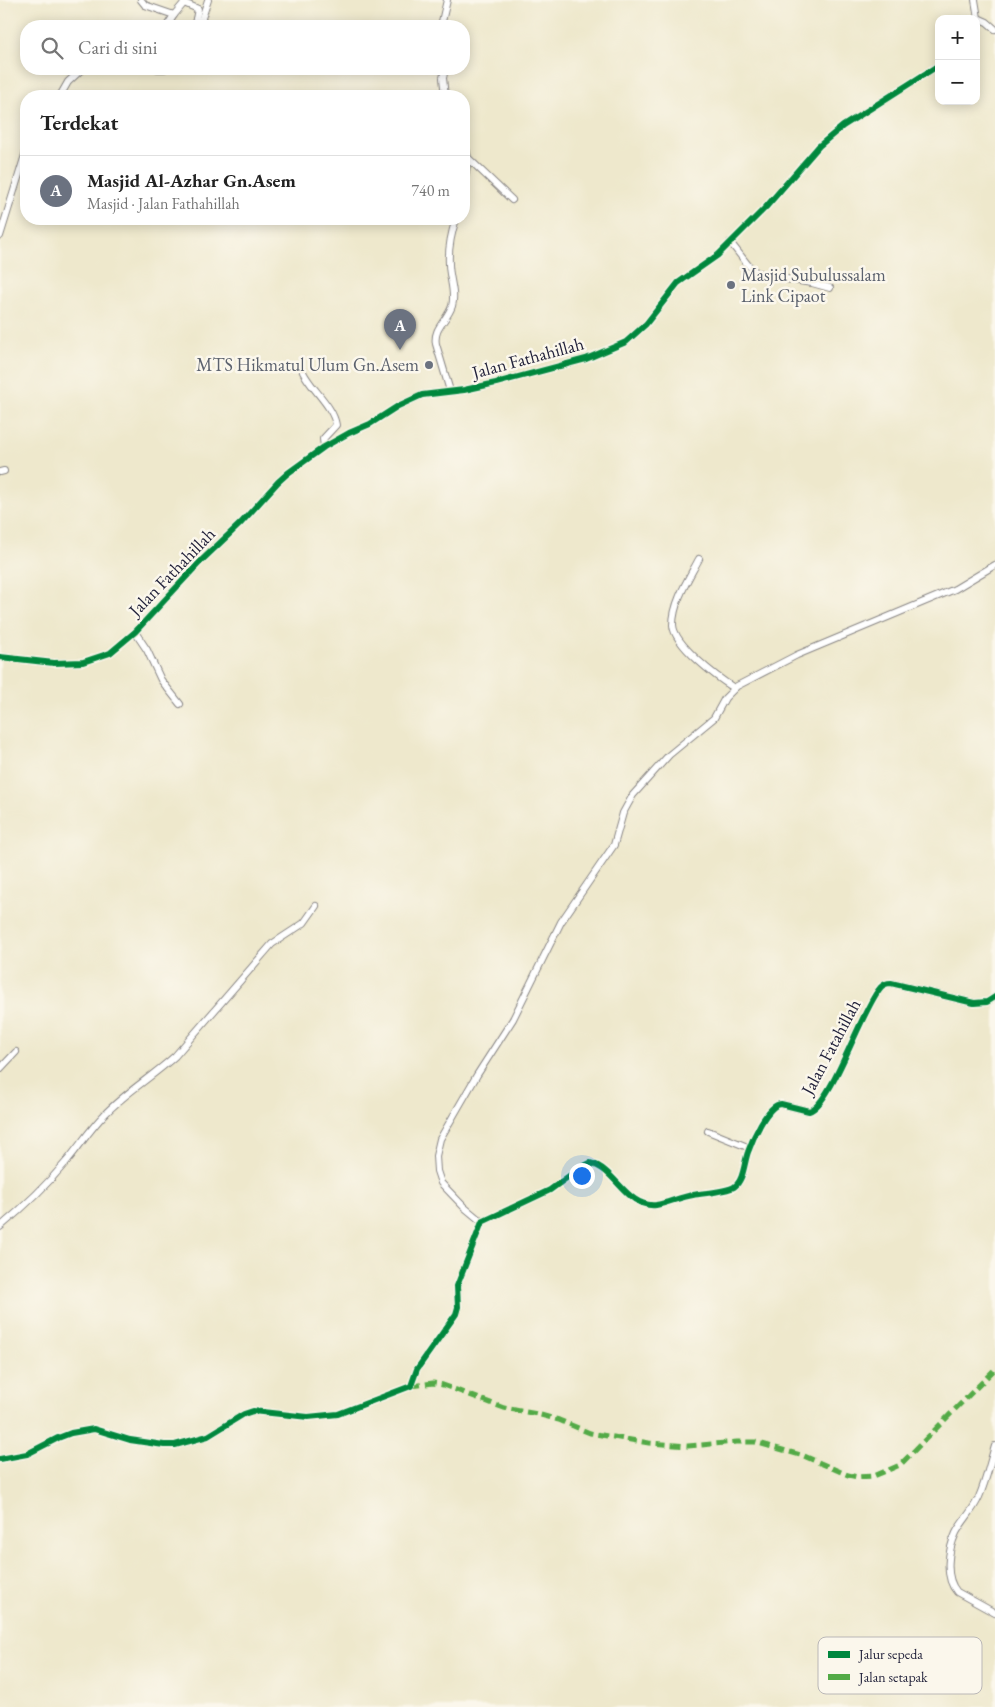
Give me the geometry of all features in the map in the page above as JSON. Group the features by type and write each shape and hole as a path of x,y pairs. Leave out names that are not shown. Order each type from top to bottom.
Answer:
{"street":[{"path":"141,0 145,5 174,15"},
{"path":"199,20 208,0"},
{"path":"442,20 446,0"},
{"path":"975,0 977,15"},
{"path":"171,20 184,3 198,9 199,20"},
{"path":"980,20 987,22 995,29"},
{"name":"Jalan Fathahillah","path":"0,657 54,663 83,662 110,653 135,632 201,561 246,518 278,482 324,447 349,432 370,424 398,406 422,395 496,383 574,362 599,354 626,342 646,324 678,283 711,260 730,242 766,206 810,155 826,140 868,110 935,68"},
{"path":"63,90 76,75"},
{"path":"444,75 444,90"},
{"path":"470,160 512,200"},
{"path":"0,236 20,171"},
{"path":"450,391 435,336 452,306 453,294 449,252 450,238 454,225"},
{"path":"730,242 756,272 830,288"},
{"path":"304,372 336,421 334,428 323,439 324,447"},
{"path":"698,559 680,597 675,614 674,630 679,639 700,663 734,688"},
{"path":"0,1458 27,1454 70,1433 94,1429 130,1440 174,1445 208,1436 244,1414 253,1411 308,1417 338,1414 411,1386 417,1369 456,1314 458,1307 457,1286 482,1222 464,1207 441,1183 436,1171 436,1156 440,1139 477,1076 514,1019 561,922 614,845 627,803 669,754 714,718 725,698 734,688 797,655 955,589 995,565"},
{"path":"135,632 147,650 161,680 180,704"},
{"path":"0,1227 41,1190 103,1115 122,1097 158,1072 175,1056 272,944 304,923 316,906"},
{"name":"Jalan Fatahillah","path":"482,1222 550,1190 590,1163 600,1167 637,1201 649,1205 656,1205 691,1195 729,1189 737,1184 750,1148 770,1110 777,1104 809,1111 816,1108 838,1072 875,996 886,983 974,1003 987,1002 995,997"},
{"path":"0,1069 16,1052"},
{"path":"708,1131 750,1148"},
{"path":"995,1446 979,1497 952,1543 949,1577 957,1592 995,1614"}],"marked path":[{"path":"411,1386 433,1383 443,1385 504,1408 559,1420 590,1433 649,1443 688,1446 755,1442 804,1456 848,1475 858,1477 874,1476 900,1465 995,1369"}],"cycle path":[{"path":"0,657 54,663 83,662 110,653 135,632 201,561 241,523 278,482 324,447 370,424 398,406 422,395 464,390 496,383 586,359 626,342 646,324 678,283 718,255 766,207 819,146 843,126 935,68"},
{"path":"0,1459 27,1454 71,1433 94,1429 130,1440 175,1445 208,1436 244,1414 253,1411 308,1417 338,1414 411,1386 417,1369 456,1314 458,1307 457,1286 482,1222 550,1190 590,1163 607,1173 637,1201 646,1204 656,1205 688,1196 730,1189 740,1180 748,1152 765,1116 770,1110 781,1104 809,1111 818,1105 836,1075 873,998 883,985 891,983 974,1003 987,1002 995,997"}],"place":[{"name":"Masjid Subulussalam Link Cipaot","path":"731,285"},
{"name":"Masjid Al-Azhar Gn.Asem","path":"400,350"},
{"name":"MTS Hikmatul Ulum Gn.Asem","path":"429,365"}]}
